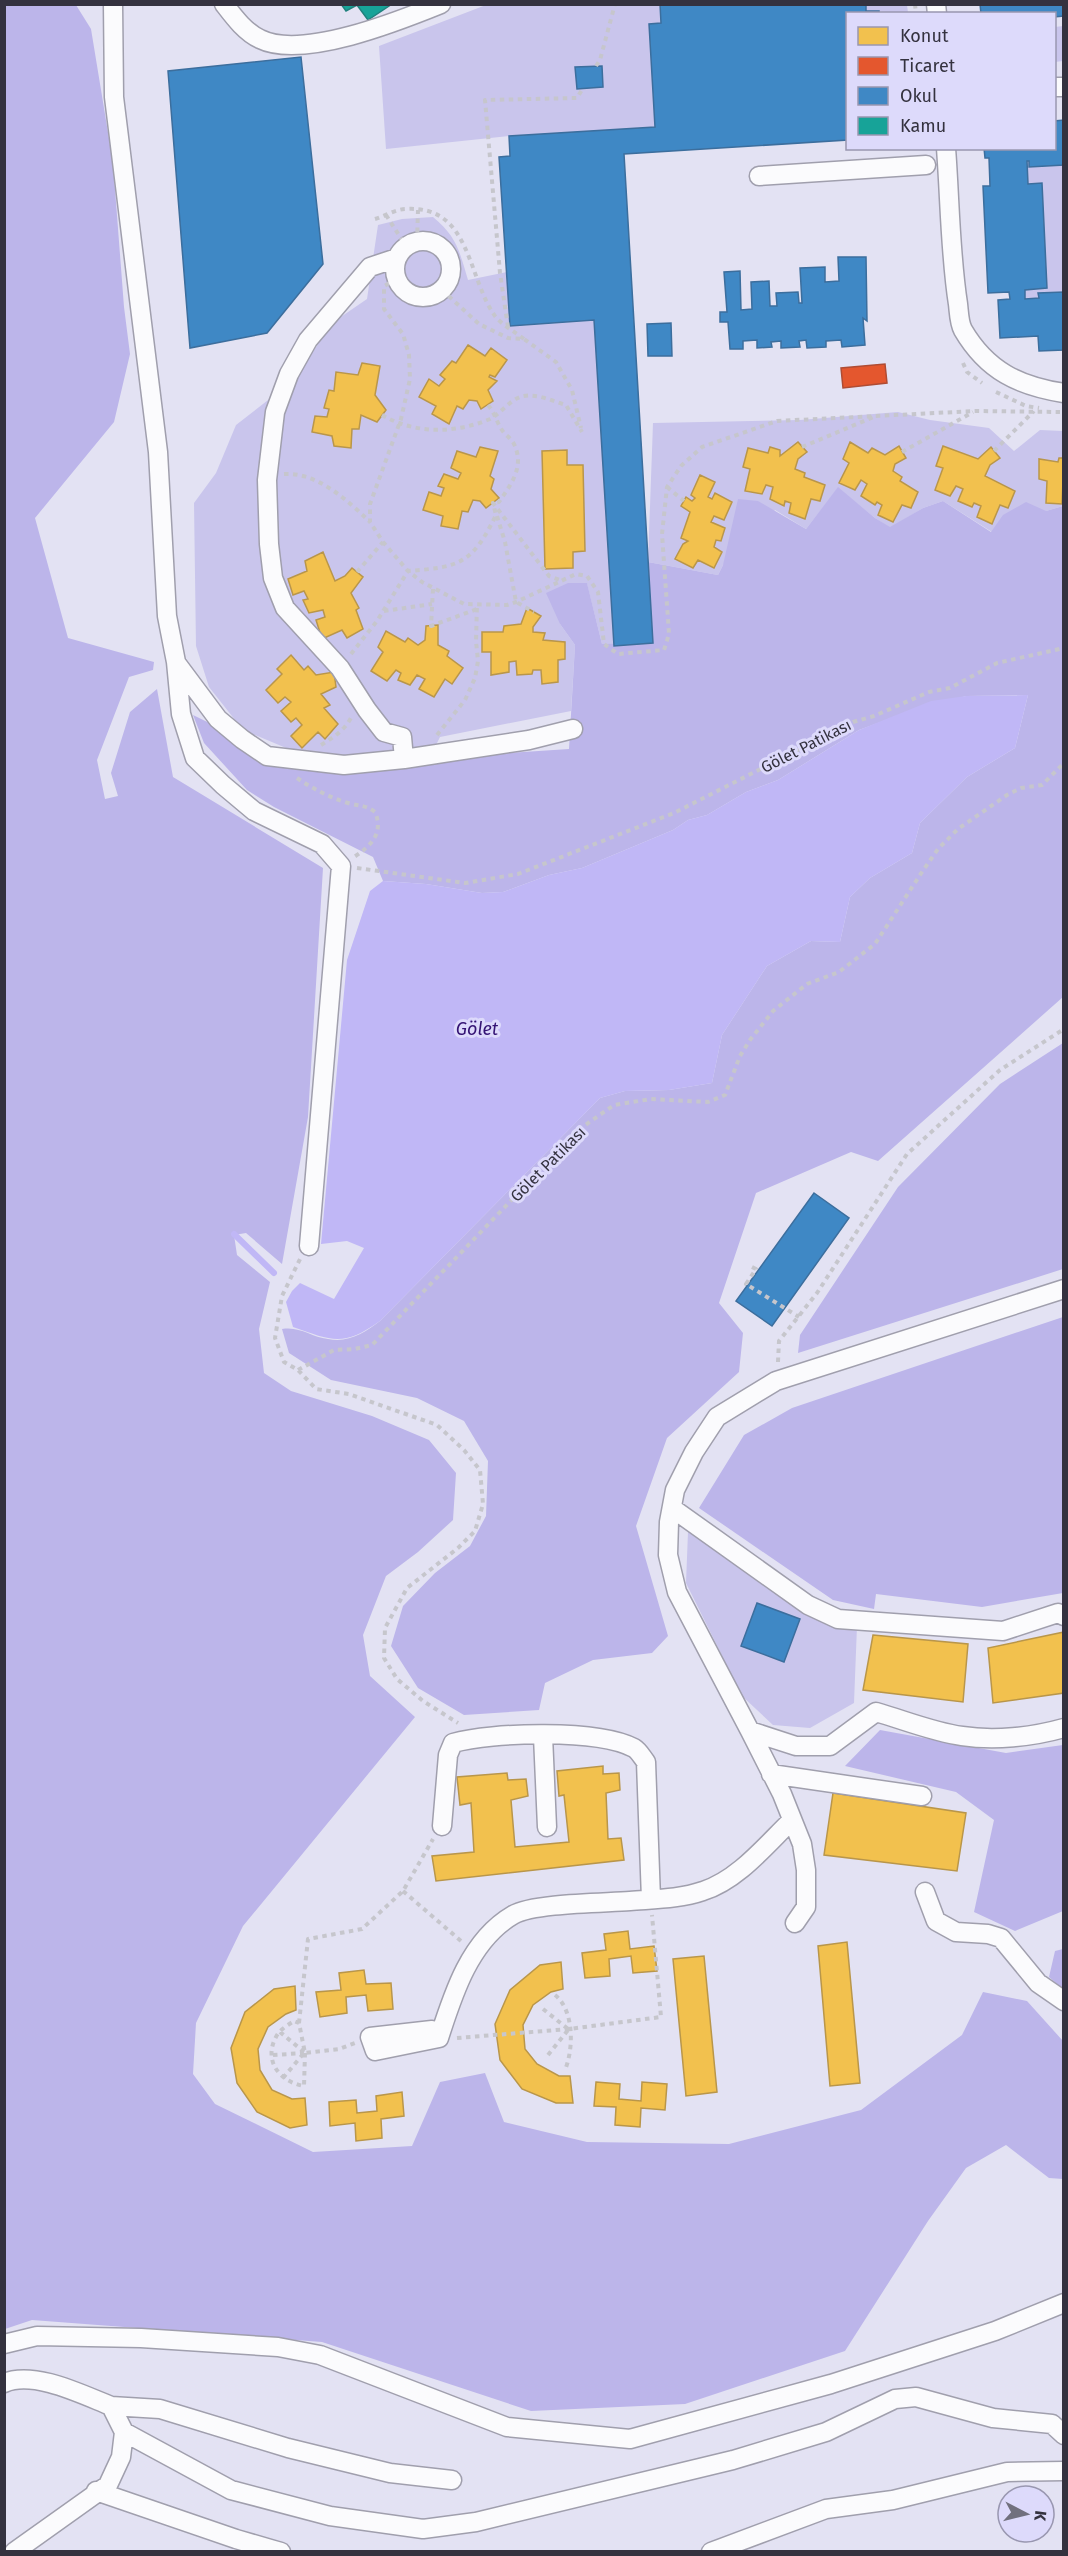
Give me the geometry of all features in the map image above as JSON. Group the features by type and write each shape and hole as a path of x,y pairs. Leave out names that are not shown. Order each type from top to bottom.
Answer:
{"street":[{"path":"112,4 114,97 158,452 166,616 176,662 181,714 195,758 223,785 254,810 322,844 341,866 309,1246"},
{"path":"224,4 238,22 260,39 271,42 317,45 344,38 441,4"},
{"path":"946,150 955,285 962,329 996,369 1013,380 1064,393"},
{"path":"759,176 926,165"},
{"path":"404,759 402,737 384,732 340,668 285,608 273,578 267,480 275,412 289,374 308,340 370,267 407,248 436,243 449,256 451,274 442,290 435,295 417,297 401,287 395,272 407,248"},
{"path":"176,662 218,719 267,756 344,765 404,759 529,740 573,729"},
{"path":"795,1923 806,1906 806,1870 802,1844 750,1731 677,1592 668,1555 675,1490 694,1452 717,1417 776,1381 1064,1289"},
{"path":"672,1508 808,1605 838,1619 976,1631 1003,1631 1058,1613 1064,1616"},
{"path":"750,1731 796,1746 830,1746 876,1712 962,1736 1010,1737 1045,1734 1064,1728"},
{"path":"442,1826 448,1755 453,1743 473,1737 543,1736 616,1741 637,1749 646,1762 651,1899"},
{"path":"543,1736 547,1827"},
{"path":"771,1774 922,1796"},
{"path":"435,2034 370,2037 375,2051 403,2046 435,2034 454,1992 482,1941 514,1914 544,1907 651,1899 704,1891 730,1879 792,1820"},
{"path":"925,1892 936,1921 956,1932 988,1934 1001,1938 1038,1983 1064,2001"},
{"path":"4,2344 37,2336 141,2338 278,2348 320,2355 507,2427 630,2439 831,2384 995,2331 1064,2303"},
{"path":"4,2383 13,2379 42,2381 111,2406 160,2409 310,2454 390,2473 452,2480"},
{"path":"123,2432 231,2490 330,2516 423,2529 476,2523 733,2460 826,2432 895,2399 916,2397 993,2418 1052,2424 1064,2435"},
{"path":"14,2552 96,2491 108,2485 121,2457 123,2432 111,2406"},
{"path":"711,2552 826,2509 893,2500 1007,2472 1064,2471"},
{"path":"96,2491 281,2552"}],"path":[{"path":"596,66 600,60 615,4"},
{"path":"508,327 500,273 485,100 577,98 583,88"},
{"path":"375,219 404,209 432,211 455,228 468,252 481,294 496,319 556,362 572,390 582,432 566,405 540,396 521,397 492,418 449,430 423,430 399,425 382,415"},
{"path":"407,248 418,210"},
{"path":"386,215 407,248"},
{"path":"370,522 370,504 399,425 410,379 409,355 403,334 384,309 384,286 397,279"},
{"path":"442,290 479,324 508,338 524,339"},
{"path":"488,405 496,414 502,431 515,446 518,468 516,476 499,502 493,503"},
{"path":"267,480 276,474 290,474 314,481 343,496 370,522 383,542 408,571 433,589 464,604 477,607 507,605 576,574 588,578 598,592 604,644 618,654 664,650 669,634 662,534 667,488 681,466 702,447 777,421 879,414 1034,410 1064,412"},
{"path":"994,451 1034,410"},
{"path":"902,452 975,411"},
{"path":"802,447 879,414"},
{"path":"667,488 684,501"},
{"path":"493,503 505,542 516,602"},
{"path":"493,503 549,576 560,580"},
{"path":"408,571 439,569 457,564 470,557 496,515"},
{"path":"357,572 383,542"},
{"path":"340,668 384,611 408,571"},
{"path":"433,589 431,626 477,607"},
{"path":"516,602 534,612"},
{"path":"384,611 432,604"},
{"path":"434,739 455,714 476,678 477,607"},
{"name":"Gölet Patikası","path":"341,866 465,883 518,874 674,813 854,722 874,716 929,692 950,688 997,663 1064,648"},
{"name":"Gölet Patikası","path":"298,1370 334,1350 356,1349 372,1345 581,1128 614,1105 651,1099 708,1102 725,1095 745,1048 773,1011 807,984 839,972 875,944 938,849 958,829 1007,795 1021,788 1042,785 1064,763"},
{"path":"776,1381 779,1341 817,1293 907,1155 1000,1070 1064,1029"},
{"path":"309,1246 295,1266 282,1296 275,1338 284,1362 298,1370 316,1389 349,1394 437,1425 464,1450 480,1470 483,1504 474,1531 458,1548 407,1588 385,1628 384,1658 397,1679 423,1701 463,1727"},
{"path":"752,1267 756,1269 746,1284 799,1317"},
{"path":"299,2023 294,2021 276,2037 273,2063 283,2078 304,2086 305,2053 299,2023 308,1939 362,1929 403,1890 442,1826"},
{"path":"403,1890 475,1953"},
{"path":"435,2034 569,2029 661,2017 651,1899"},
{"path":"555,1995 566,2006 569,2060 565,2070"},
{"path":"543,2009 569,2029"},
{"path":"548,2055 569,2029"},
{"path":"280,2032 305,2053"},
{"path":"273,2055 339,2049 370,2037"},
{"path":"283,2078 305,2053"}],"shaded area":[{"path":"4,5 76,5 91,29 113,163 124,307 130,354 114,422 35,518 68,638 154,662 153,670 129,677 97,760 105,799 118,796 111,773 130,712 157,689 173,777 323,868 308,1117 282,1264 246,1233 234,1235 237,1255 270,1282 259,1329 264,1373 291,1391 372,1416 429,1440 456,1473 453,1520 418,1552 386,1576 363,1635 370,1676 415,1717 243,1926 196,2023 193,2074 215,2104 313,2152 412,2146 440,2082 485,2073 504,2122 587,2142 729,2144 861,2110 962,2035 983,1992 1027,2001 1063,2041 1063,2179 1049,2178 1006,2145 966,2168 928,2221 845,2351 685,2404 531,2411 322,2342 32,2320 5,2329"},
{"path":"486,5 660,5 661,23 649,24 655,127 509,136 386,149 379,46"},
{"path":"866,5 907,5 908,12 887,12 866,11"},
{"path":"1063,26 1063,61 1056,62 1056,27"},
{"path":"1027,161 1030,167 1063,165 1063,292 1039,293 1039,298 1025,299 1025,290 1047,288 1042,184 1028,184"},
{"path":"433,217 447,231 456,245 468,280 507,272 594,320 614,646 602,644 587,584 560,624 575,645 571,711 440,737 434,749 361,759 298,753 243,730 209,687 196,646 194,503 216,473 236,425 295,379 332,323 367,299 378,225 402,219"},
{"path":"898,412 930,420 989,428 1014,451 1040,430 1063,431 1063,506 1046,511 1004,515 992,532 943,501 923,508 890,528 838,488 806,529 775,510 723,565 718,575 648,562 653,423 800,420"},
{"path":"838,487 875,518 890,527 923,508 943,501 991,532 1003,515 1026,502 1046,511 1063,506 1063,997 878,1161 851,1152 756,1193 719,1303 743,1333 739,1372 667,1438 636,1526 668,1636 652,1653 593,1660 545,1683 539,1710 464,1715 418,1688 391,1646 403,1606 435,1573 470,1546 486,1516 488,1461 464,1421 417,1398 331,1380 289,1353 282,1329 300,1330 322,1338 336,1340 343,1340 362,1333 380,1321 600,1098 625,1091 669,1090 712,1083 722,1035 767,966 811,941 840,942 850,897 870,878 912,853 920,823 967,777 1015,748 1028,695 966,696 894,717 859,730 778,780 746,792 707,815 688,820 673,830 582,868 549,875 503,892 482,893 426,884 383,881 373,857 274,807 247,790 204,743 193,715 242,739 267,756 387,761 569,749 575,645 560,624 546,593 568,583 587,583 602,644 652,643 648,562 718,575 723,565 738,499 758,501 806,529"},
{"path":"1063,1043 1063,1269 798,1353 800,1335 898,1187 1000,1084"},
{"path":"1063,1317 1063,1593 982,1607 876,1594 874,1609 833,1600 699,1508 744,1435 792,1408"},
{"path":"688,1532 750,1573 857,1626 854,1703 810,1728 773,1725 742,1696 686,1583"},
{"path":"880,1730 1006,1753 1063,1745 1063,1911 1015,1931 974,1912 994,1820 956,1792 845,1766"},
{"path":"1064,1949 1063,1989 1049,1977 1055,1951"}],"water":[{"name":"Gölet","path":"1028,695 1015,748 967,777 920,823 912,853 870,878 850,897 840,942 811,941 767,966 722,1035 712,1083 669,1090 625,1091 600,1098 380,1321 356,1335 338,1339 318,1336 293,1327 286,1302 292,1291 300,1283 334,1299 364,1248 347,1241 321,1244 347,960 370,891 383,881 426,884 482,893 503,892 549,875 582,868 673,830 688,820 707,815 746,792 778,780 859,730 931,701 966,696"}],"building: Konut":[{"path":"468,345 485,356 491,348 507,360 495,377 490,375 489,377 497,381 488,390 493,401 481,409 477,401 469,400 463,409 457,406 449,424 432,414 436,406 419,397 429,379 439,386 445,379 440,375 452,361 456,363"},
{"path":"362,363 380,366 375,395 386,410 377,422 361,415 359,429 352,429 351,448 334,446 332,436 312,432 315,416 327,417 329,409 324,408 329,390 334,391 336,372 358,375"},
{"path":"798,442 807,452 798,459 795,469 805,473 804,477 825,485 820,501 811,499 805,519 789,513 791,503 785,501 784,506 770,499 773,487 766,485 762,494 745,491 750,469 743,467 748,448 768,453 770,447 780,450 780,456"},
{"path":"850,442 868,453 872,448 885,455 899,446 906,458 895,464 893,471 902,477 900,481 918,492 911,508 902,505 893,522 878,515 882,505 877,502 875,505 861,496 867,484 861,480 855,490 839,483 849,463 843,459"},
{"path":"943,446 978,459 991,447 1000,458 990,465 985,476 1015,491 1008,508 1000,505 992,524 977,517 981,506 974,503 972,507 958,501 963,489 956,486 950,496 935,490 943,468 936,466"},
{"path":"480,447 498,451 490,476 494,479 491,489 499,498 486,508 480,501 473,500 468,512 462,511 458,529 441,526 443,516 423,510 429,492 441,496 444,488 438,486 444,474 458,479 461,473 451,468 457,451 476,457"},
{"path":"567,450 567,465 583,465 585,551 573,552 573,568 545,569 542,451"},
{"path":"1059,458 1064,458 1062,504 1046,503 1047,481 1039,479 1039,459 1058,462"},
{"path":"700,475 715,482 708,497 712,499 715,493 732,502 724,520 714,516 711,522 725,528 721,541 716,540 714,547 722,552 714,568 698,560 693,568 675,559 683,544 688,541 681,538 690,512 681,506 686,497 692,501 695,498 691,495"},
{"path":"323,552 335,581 345,576 352,568 363,577 351,593 359,608 356,610 363,629 347,638 342,630 322,639 316,620 325,617 323,610 309,613 303,600 308,599 304,591 293,595 288,579 307,571 305,561"},
{"path":"527,608 541,616 533,627 533,632 545,633 543,640 565,642 565,659 558,660 558,682 542,684 541,670 533,670 532,674 517,675 516,661 509,662 509,672 491,675 491,652 482,652 482,632 503,632 504,626 521,624"},
{"path":"438,625 438,645 449,651 447,656 463,668 452,684 445,679 434,697 419,689 425,679 417,675 410,685 398,680 401,673 396,670 387,681 371,671 383,652 378,647 386,631 405,642 408,638 418,645 425,640 426,626"},
{"path":"291,655 304,670 308,666 316,675 334,672 336,687 321,694 330,705 324,708 338,724 325,739 318,732 302,748 291,736 302,725 296,718 291,722 281,711 291,702 285,697 278,703 266,690 282,674 277,669"},
{"path":"1064,1632 1064,1693 993,1703 988,1648"},
{"path":"873,1635 968,1644 963,1702 863,1690"},
{"path":"603,1766 603,1774 619,1773 620,1790 606,1793 608,1839 621,1838 624,1860 436,1881 432,1856 474,1852 471,1803 460,1805 457,1777 507,1773 508,1780 526,1779 528,1796 511,1800 515,1847 569,1842 564,1795 559,1796 557,1771"},
{"path":"833,1793 966,1813 957,1871 824,1855"},
{"path":"628,1931 630,1949 654,1946 657,1971 633,1973 631,1956 609,1959 610,1976 585,1978 582,1953 606,1950 604,1934"},
{"path":"847,1942 860,2083 830,2086 818,1946"},
{"path":"704,1956 717,2092 686,2096 673,1959"},
{"path":"561,1962 563,1989 551,1992 533,2005 523,2025 525,2049 537,2064 559,2076 570,2076 573,2103 556,2103 522,2089 500,2060 495,2024 510,1990 540,1965"},
{"path":"364,1970 366,1984 391,1983 393,2009 368,2011 366,1995 346,1997 347,2013 320,2017 316,1992 341,1990 339,1973"},
{"path":"295,1986 296,2010 268,2027 258,2049 260,2070 272,2090 292,2099 305,2098 307,2125 290,2128 257,2112 237,2083 231,2048 245,2012 274,1989"},
{"path":"596,2082 620,2084 619,2099 641,2101 642,2082 667,2084 665,2110 641,2108 640,2127 615,2125 616,2107 594,2106"},
{"path":"402,2092 404,2116 381,2119 382,2138 356,2141 355,2123 330,2126 329,2102 356,2100 357,2113 377,2111 376,2096"}],"building: Ticaret":[{"path":"885,364 887,383 843,388 841,368"}],"building: Okul":[{"path":"660,4 866,4 866,11 879,11 846,12 846,140 624,154 653,643 614,646 594,320 510,326 499,157 510,156 509,136 655,127 649,24 661,23"},
{"path":"980,4 1064,4 1064,16 1056,17 1056,12 981,12"},
{"path":"301,57 323,264 267,333 190,348 168,71"},
{"path":"602,66 603,87 577,89 575,67"},
{"path":"1064,120 1064,165 1029,167 1029,161 1027,161 1028,184 1042,183 1047,288 1025,290 1025,299 1039,298 1038,293 1064,292 1064,350 1039,351 1038,336 1000,338 998,300 1010,299 1009,292 988,293 983,186 990,186 989,158 985,158 984,150 1056,150 1056,121"},
{"path":"838,257 866,257 867,321 863,318 865,345 842,347 841,340 826,341 826,347 807,348 806,340 799,341 800,347 781,348 781,341 771,342 772,347 757,348 757,340 743,341 743,349 730,349 728,322 720,322 720,312 727,312 724,272 740,271 741,310 752,309 751,282 769,281 770,306 777,306 776,293 798,292 799,303 802,303 800,268 825,267 825,282 839,281"},
{"path":"671,323 672,356 648,356 647,324"},
{"path":"814,1193 849,1218 772,1326 736,1301"},
{"path":"757,1603 800,1619 784,1662 741,1646"}],"building: Kamu":[{"path":"341,4 392,4 368,20 357,5 346,11"}],"waterway":[{"path":"234,1234 274,1273"}]}
